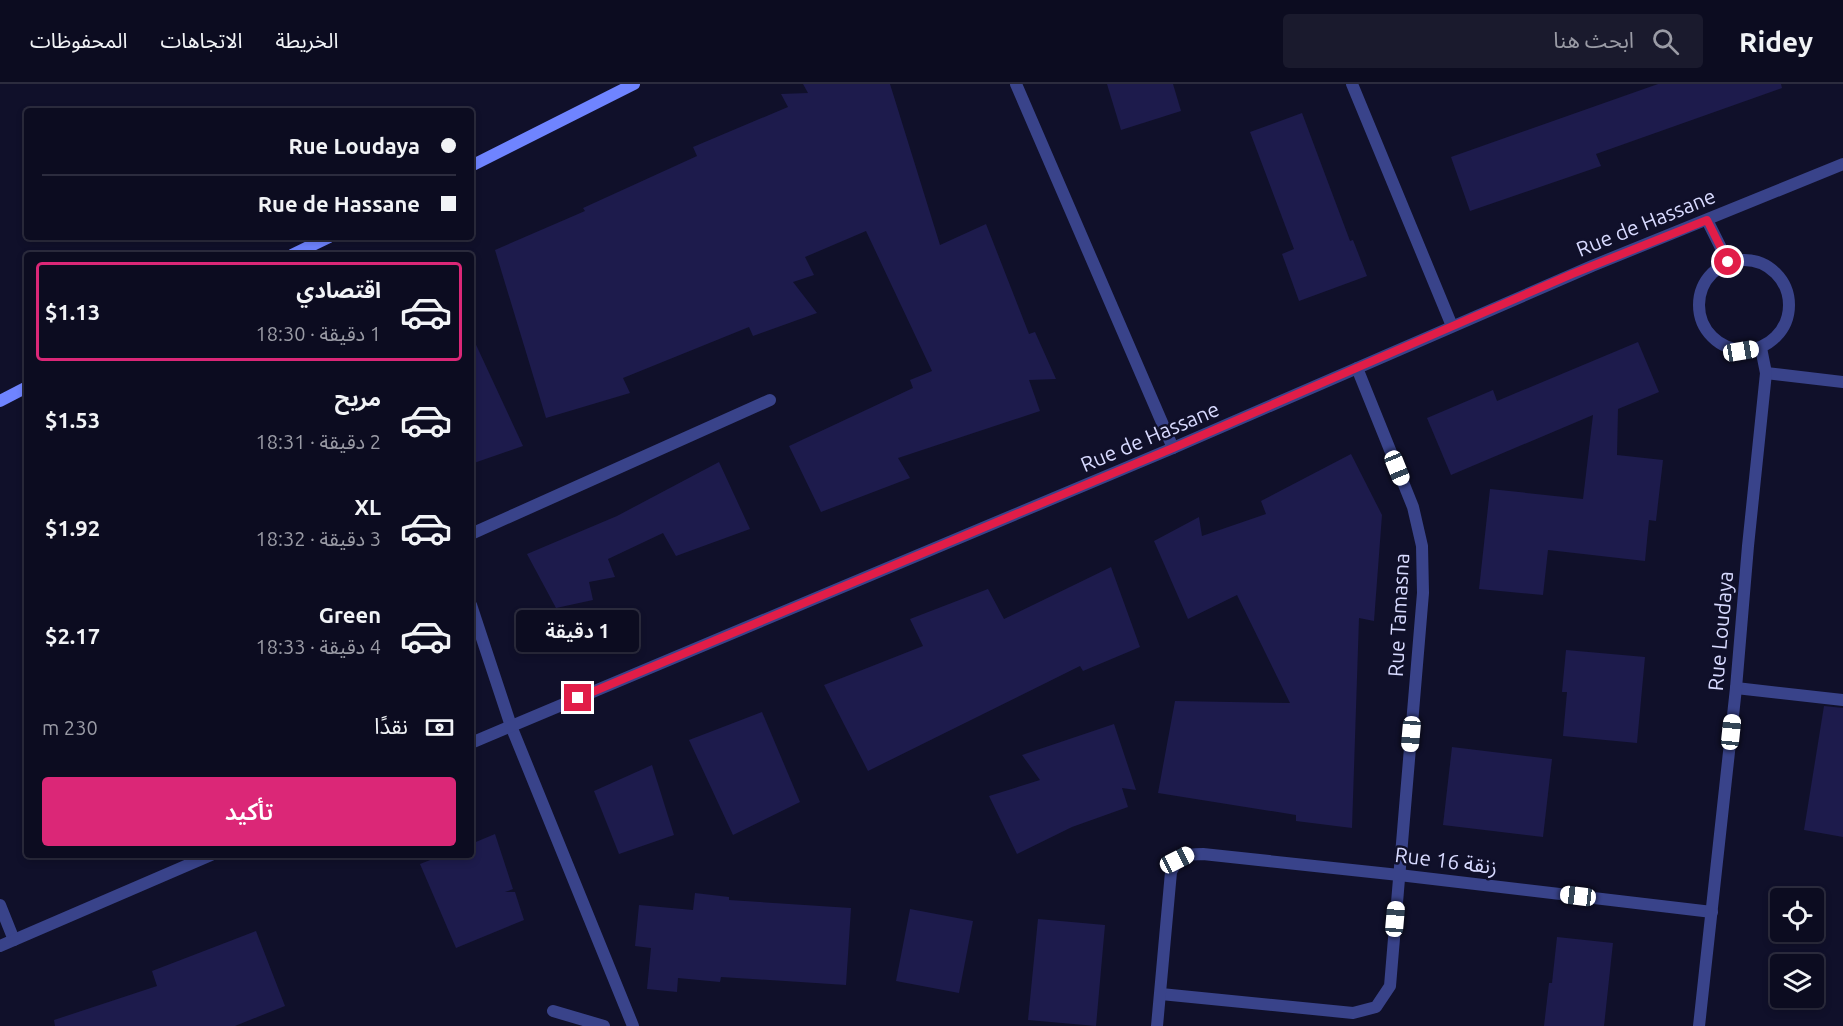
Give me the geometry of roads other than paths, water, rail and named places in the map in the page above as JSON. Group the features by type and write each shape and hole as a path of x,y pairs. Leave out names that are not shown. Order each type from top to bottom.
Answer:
{"main road":[{"path":"474,164 634,84"},
{"path":"298,252 322,240"},
{"path":"0,401 24,389"}],"street":[{"path":"1016,84 1173,448"},
{"path":"1352,84 1452,326"},
{"name":"Rue de Hassane","path":"474,742 1173,448 1592,266 1843,164"},
{"path":"1707,220 1728,262"},
{"path":"1748,259 1767,266 1783,280 1790,298 1788,319 1778,337 1761,348 1741,351 1721,345 1706,331 1698,312 1700,291 1710,274 1728,262 1748,259"},
{"name":"Rue Loudaya","path":"1699,1026 1736,688 1766,373 1761,348"},
{"name":"Rue Tamasna","path":"1161,994 1353,1013 1376,1007 1390,986 1423,592 1422,546 1413,507 1358,368"},
{"path":"1766,373 1843,382"},
{"path":"474,533 770,400"},
{"path":"474,614 511,726 633,1026"},
{"path":"1736,688 1843,700"},
{"name":"Rue 16 زنقة","path":"1161,994 1171,872 1177,860 1189,854 1399,874 1712,912"},
{"path":"0,946 204,858"},
{"path":"0,905 14,940"},
{"path":"1157,1026 1161,994"},
{"path":"553,1011 604,1026"}]}
